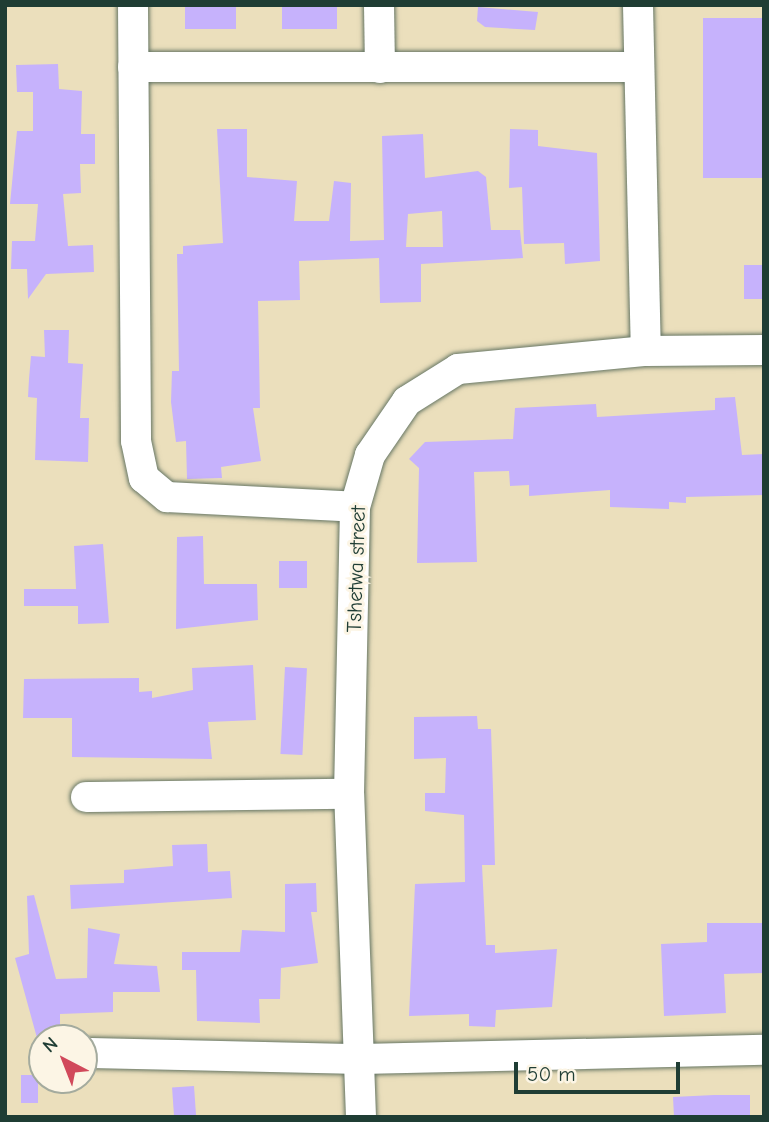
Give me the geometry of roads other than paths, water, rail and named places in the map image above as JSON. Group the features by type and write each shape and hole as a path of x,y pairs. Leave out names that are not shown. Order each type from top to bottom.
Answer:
{"street":[{"path":"133,5 136,450 144,478 167,497 355,507"},
{"path":"379,5 380,68"},
{"path":"638,5 646,351"},
{"path":"133,67 639,67"},
{"name":"Tshetwa street","path":"361,1117 361,1059 349,794 355,507 386,425 435,379 485,363 646,351 764,350"},
{"path":"86,797 349,794"},
{"path":"98,1054 361,1059 764,1050"}]}
